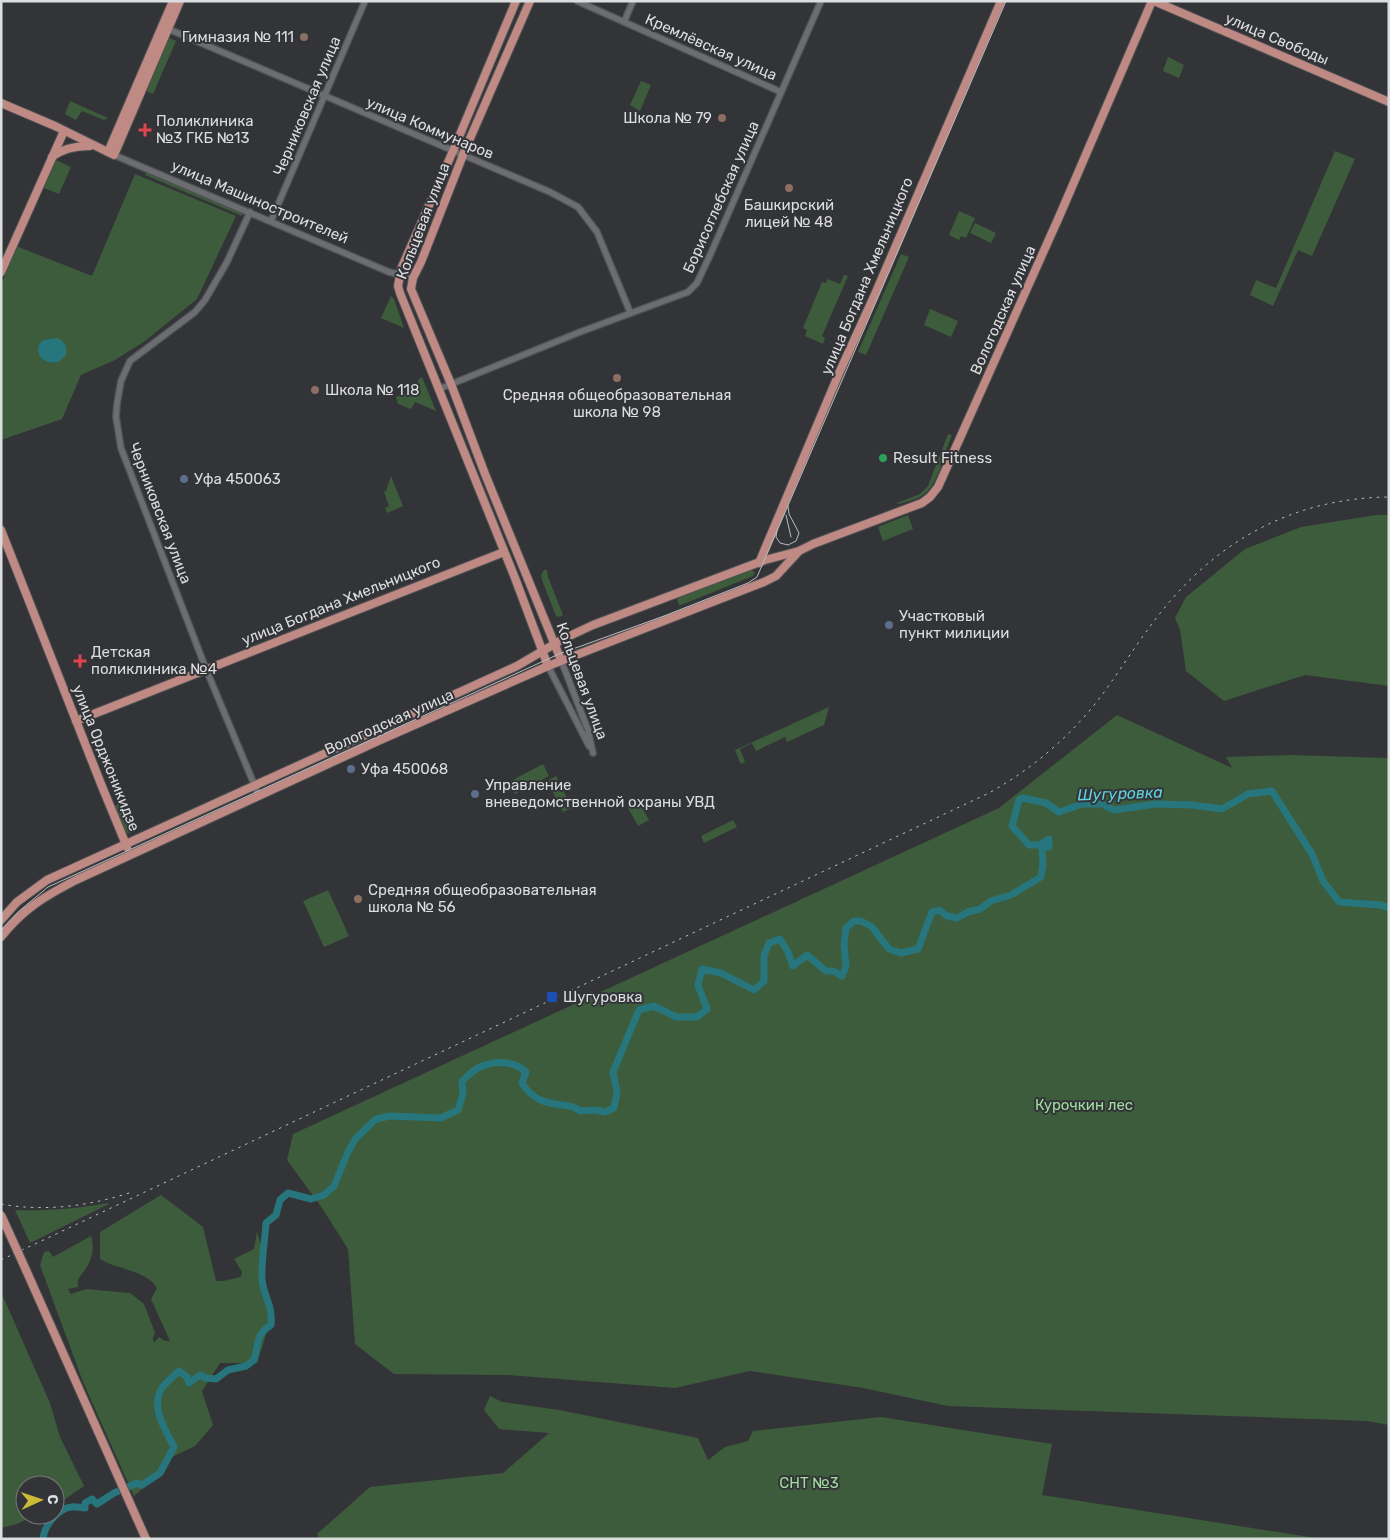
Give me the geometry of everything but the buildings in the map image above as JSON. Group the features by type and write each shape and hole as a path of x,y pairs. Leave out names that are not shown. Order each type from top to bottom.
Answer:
{"main road":[{"path":"165,28 173,1"},
{"path":"111,154 165,28 180,1"},
{"name":"Кольцевая улица","path":"516,1 399,274 400,293 548,666"},
{"name":"Кольцевая улица","path":"530,1 463,156 413,278 411,289 562,660"},
{"name":"улица Богдана Хмельницкого","path":"759,563 1001,1"},
{"name":"улица Свободы","path":"1153,1 1389,102"},
{"name":"Вологодская улица","path":"1,920 17,902 47,880 493,677 543,652 570,635 759,563 798,551 922,503 930,498 938,487 1056,225 1153,1"},
{"name":"улица Машиностроителей","path":"1,103 111,154"},
{"path":"1,272 64,131"},
{"path":"52,157 70,147 93,146"},
{"name":"улица Орджоникидзе","path":"1,530 76,721 132,856"},
{"name":"Вологодская улица","path":"1,938 25,910 76,880 548,666 776,576 798,551"},
{"name":"улица Богдана Хмельницкого","path":"76,721 504,552"},
{"path":"1,1215 146,1539"}],"street":[{"name":"Черниковская улица","path":"271,221 365,1"},
{"name":"Кремлёвская улица","path":"576,1 781,92"},
{"path":"624,22 633,1"},
{"name":"Борисоглебская улица","path":"439,389 630,312 688,292 697,283 821,1"},
{"name":"улица Коммунаров","path":"165,28 550,192 578,207 597,232 630,312"},
{"name":"улица Машиностроителей","path":"111,154 389,272 413,278"},
{"name":"Черниковская улица","path":"250,212 227,262 205,300 195,312 130,361 121,381 116,417 121,448 206,669 259,796"},
{"name":"Кольцевая улица","path":"548,666 593,753 588,730 562,660"}],"green space":[{"path":"169,38 176,41 153,94 147,90"},
{"path":"1168,57 1184,65 1179,78 1163,71"},
{"path":"641,81 651,85 640,111 630,105"},
{"path":"70,101 108,118 104,120 82,111 76,120 65,114"},
{"path":"1335,151 1355,159 1312,256 1298,250 1273,306 1250,295 1256,280 1276,288"},
{"path":"56,160 71,167 59,194 44,188"},
{"path":"146,173 243,213 242,216 145,175"},
{"path":"135,174 236,216 197,299 145,341 115,360 81,375 62,419 1,440 1,285 16,246 92,276"},
{"path":"959,211 975,218 966,238 961,236 959,240 949,235"},
{"path":"975,223 996,233 991,243 970,233"},
{"path":"901,254 909,257 866,355 858,352"},
{"path":"844,275 848,276 822,336 825,338 823,344 805,336 807,330 803,328 822,282 826,283 828,279 840,284"},
{"path":"391,296 394,299 404,328 381,318"},
{"path":"930,309 958,321 951,337 924,325"},
{"path":"422,377 436,411 415,402 411,409 398,404 396,397 414,390 419,379"},
{"path":"948,434 952,435 940,465 941,467 930,489 921,497 898,504 920,494 928,486"},
{"path":"391,476 403,506 387,513 385,508 389,506 384,492"},
{"path":"908,515 913,529 883,541 878,527"},
{"path":"1376,515 1389,515 1389,686 1305,675 1224,701 1186,671 1180,630 1175,618 1186,597 1245,549 1301,527"},
{"path":"751,569 755,573 753,576 679,605 678,598"},
{"path":"544,570 547,570 563,615 559,617 556,616 542,580 541,575"},
{"path":"829,707 824,725 787,742 785,737 756,751 752,743 740,749 745,762 741,764 735,750"},
{"name":"Курочкин лес","path":"1117,715 1232,768 1226,757 1290,755 1389,758 1389,1425 1367,1421 948,1406 863,1388 750,1371 675,1388 507,1375 394,1374 355,1344 348,1249 322,1208 287,1160 293,1134 999,808"},
{"path":"543,764 549,776 515,794 509,782"},
{"path":"556,776 572,808 563,812 547,781"},
{"path":"127,800 130,833 125,833 114,806"},
{"path":"638,800 649,820 638,826 627,806"},
{"path":"733,820 737,827 704,843 701,836"},
{"path":"328,890 349,936 324,947 303,901"},
{"path":"161,1195 203,1227 216,1281 241,1277 242,1272 234,1259 254,1249 257,1232 264,1254 261,1285 269,1293 270,1322 257,1363 220,1363 202,1391 213,1425 195,1446 170,1458 162,1472 134,1496 83,1382 40,1265 44,1252 49,1251 53,1257 91,1236 93,1248 90,1260 79,1279 78,1287 68,1289 71,1294 86,1289 130,1293 144,1304 155,1333 154,1343 159,1337 165,1341 170,1341 151,1299 157,1288 152,1282 146,1277 100,1259 100,1232"},
{"path":"108,1203 30,1243 15,1210 62,1209"},
{"path":"1,1292 50,1403 60,1437 84,1486 65,1499 65,1475 15,1475 15,1524 1,1528"},
{"name":"СНТ №3","path":"490,1396 502,1402 559,1410 698,1438 708,1460 725,1447 748,1441 753,1431 881,1417 1052,1444 1042,1495 1322,1539 319,1539 317,1534 370,1487 503,1473 549,1433 499,1429 484,1410"}],"water":[{"path":"60,339 66,346 66,355 60,361 48,362 40,356 38,347 44,340"}],"waterway":[{"name":"Шугуровка","path":"43,1539 49,1523 57,1514 67,1508 85,1508 85,1503 92,1499 97,1504 114,1493 137,1483 142,1485 160,1473 174,1447 160,1418 158,1410 159,1395 162,1388 179,1371 187,1377 189,1383 200,1375 216,1379 228,1370 246,1366 254,1360 258,1340 262,1332 271,1325 271,1311 262,1279 266,1223 276,1215 280,1200 288,1193 311,1199 324,1195 334,1186 356,1138 376,1119 390,1116 441,1118 458,1110 463,1094 462,1081 484,1065 503,1062 515,1065 526,1072 522,1083 530,1093 539,1099 572,1106 580,1111 595,1110 605,1112 614,1108 617,1092 613,1072 639,1010 654,1006 676,1017 697,1017 707,1009 698,985 702,969 721,973 754,990 764,981 764,956 769,943 780,939 788,952 793,966 807,955 826,971 833,971 842,976 846,966 844,945 846,928 854,921 861,921 872,927 889,949 901,953 918,949 932,912 939,910 947,916 957,918 968,912 980,909 991,901 1011,895 1041,877 1043,864 1042,848 1049,847 1049,839 1039,845 1029,845 1012,826 1019,800 1023,798 1046,803 1059,812 1082,804 1102,804 1114,810 1156,804 1193,805 1222,809 1248,794 1272,791 1312,854 1323,881 1339,902 1381,905 1389,908"}],"tram line":[{"path":"1,930 18,912 48,887 559,654 664,616 748,583 757,577 1006,1"},
{"path":"777,530 776,537 780,543 788,545 796,541 799,533 789,514 788,506"},
{"path":"786,515 791,537"}],"railway":[{"path":"1,1260 989,793 1019,775 1046,754 1084,718 1166,606 1212,560 1238,541 1265,526 1293,514 1324,505 1356,499 1389,497"},
{"path":"1,1204 34,1207 67,1206 100,1201 132,1192"}],"place":[{"name":"Гимназия № 111","path":"304,37"},
{"name":"Школа № 79","path":"722,118"},
{"name":"Поликлиника №3 ГКБ №13","path":"145,130"},
{"name":"Башкирский лицей № 48","path":"789,188"},
{"name":"Средняя общеобразовательная школа № 98","path":"617,378"},
{"name":"Школа № 118","path":"315,390"},
{"name":"Result Fitness","path":"883,458"},
{"name":"Уфа 450063","path":"184,479"},
{"name":"Участковый пункт милиции","path":"889,625"},
{"name":"Детская поликлиника №4","path":"80,661"},
{"name":"Уфа 450068","path":"351,769"},
{"name":"Управление вневедомственной охраны УВД","path":"475,794"},
{"name":"Средняя общеобразовательная школа № 56","path":"358,899"},
{"name":"Шугуровка","path":"552,997"}]}
